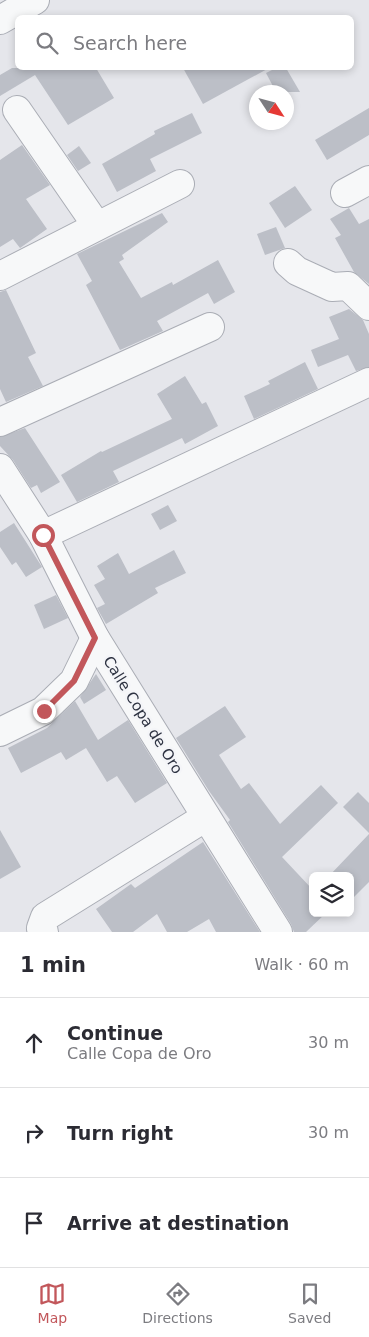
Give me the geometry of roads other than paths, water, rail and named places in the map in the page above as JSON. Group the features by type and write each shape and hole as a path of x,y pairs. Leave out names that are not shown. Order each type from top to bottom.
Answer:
{"street":[{"path":"0,20 35,0"},
{"path":"17,110 97,226"},
{"path":"345,193 369,180"},
{"path":"0,276 180,184"},
{"path":"288,263 297,271 332,288 348,286 369,306"},
{"path":"0,422 210,327"},
{"path":"43,535 369,382"},
{"name":"Calle Copa de Oro","path":"0,468 43,535 95,638 278,932"},
{"path":"0,732 44,711 74,681 95,638"},
{"path":"44,932 41,928 45,917 206,817"}]}
